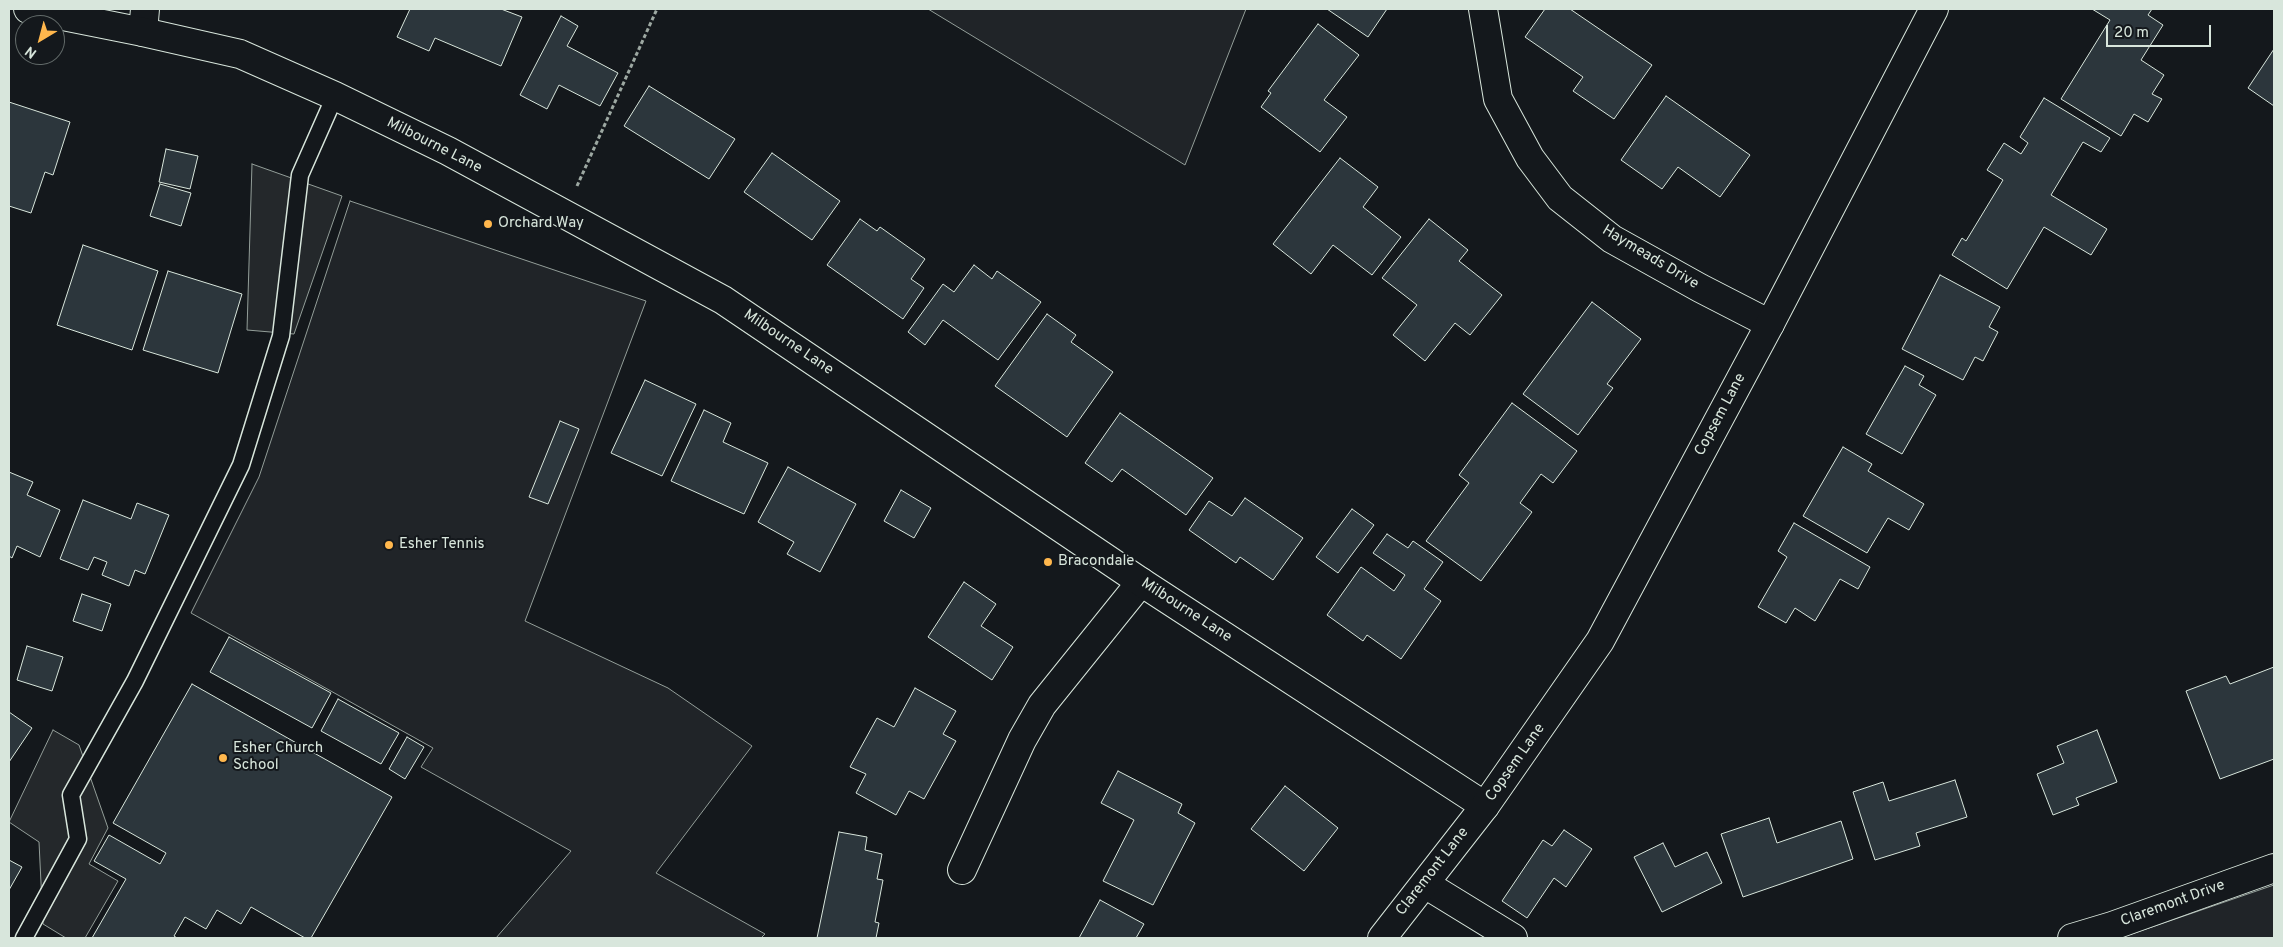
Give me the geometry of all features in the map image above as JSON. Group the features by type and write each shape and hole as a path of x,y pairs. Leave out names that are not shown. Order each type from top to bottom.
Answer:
{"street":[{"name":"Milbourne Lane","path":"28,9 144,20 240,54 335,96 448,151 724,300 1141,582 1485,806"},
{"name":"Haymeads Drive","path":"1483,9 1498,99 1530,158 1560,198 1612,239 1770,324"},
{"name":"Copsem Lane","path":"1485,806 1600,641 1770,324 1934,9"},
{"path":"962,870 1022,740 1042,705 1141,582"},
{"name":"Claremont Lane","path":"1382,938 1485,806"},
{"name":"Claremont Drive","path":"2072,938 2112,926 2274,868"},
{"path":"1424,884 1513,938"}],"lane":[{"path":"24,938 78,839 71,795 140,672 241,465 281,336 300,175 335,96"}],"path":[{"path":"563,214 590,160 657,9"}],"shaded area":[{"path":"928,9 1246,9 1185,165"},
{"path":"252,164 342,196 294,334 247,330"},
{"name":"Esher Tennis","path":"350,201 646,301 525,621 668,688 752,746 656,873 765,934 761,938 496,938 571,851 421,767 433,748 191,613 259,477"},
{"path":"53,730 79,745 108,828 89,864 118,881 85,938 66,938 43,924 39,842 9,822"},
{"path":"2274,885 2274,938 2120,938"}],"building":[{"path":"410,9 501,9 522,17 501,66 435,38 429,51 397,37"},
{"path":"1327,9 1387,9 1368,37"},
{"path":"1545,9 1570,9 1652,65 1614,119 1573,91 1583,77 1525,37"},
{"path":"2092,9 2152,9 2148,15 2163,25 2141,60 2164,75 2152,94 2162,99 2148,122 2134,114 2121,136 2061,99 2110,20"},
{"path":"561,16 578,26 567,46 618,73 600,106 559,85 547,109 520,95"},
{"path":"1318,24 1359,55 1324,100 1347,117 1320,152 1261,107 1271,93 1268,91"},
{"path":"2274,49 2274,106 2248,88"},
{"path":"649,86 735,139 709,179 624,126"},
{"path":"1666,96 1750,155 1720,197 1678,167 1662,189 1621,160"},
{"path":"2044,98 2110,138 2101,152 2083,142 2051,195 2107,229 2091,255 2044,227 2007,289 1952,255 1962,238 1966,241 2003,180 1987,170 2004,143 2021,154 2028,143 2020,137"},
{"path":"9,102 70,122 53,175 45,172 31,213 9,206"},
{"path":"166,149 198,156 190,189 159,182"},
{"path":"772,153 840,201 812,240 744,192"},
{"path":"1340,158 1378,187 1363,207 1401,237 1372,275 1333,245 1311,274 1273,244"},
{"path":"160,184 191,193 181,226 150,216"},
{"path":"860,219 877,231 880,227 925,259 911,279 924,288 903,319 827,265"},
{"path":"1429,219 1468,250 1459,261 1502,295 1470,335 1455,323 1425,361 1393,335 1417,305 1382,278"},
{"path":"83,245 158,271 132,350 57,325"},
{"path":"974,265 992,279 997,271 1041,302 998,360 943,320 925,345 908,332 943,284 954,292"},
{"path":"168,271 242,294 218,373 143,350"},
{"path":"1940,275 2000,307 1989,327 1998,332 1983,361 1975,357 1963,380 1902,349"},
{"path":"1592,302 1641,339 1607,384 1613,388 1578,435 1523,394"},
{"path":"1047,314 1076,335 1071,342 1113,372 1067,437 995,386"},
{"path":"1905,366 1924,376 1919,385 1936,395 1902,454 1866,434"},
{"path":"645,380 696,404 662,476 611,453"},
{"path":"1512,403 1577,451 1553,483 1541,474 1520,503 1532,512 1481,581 1426,541 1469,483 1459,475"},
{"path":"704,410 731,423 723,442 768,463 744,514 671,481"},
{"path":"1120,413 1213,478 1186,515 1122,469 1112,482 1085,463"},
{"path":"560,421 579,429 548,504 529,497"},
{"path":"1843,447 1872,464 1868,471 1924,504 1909,530 1888,518 1867,553 1803,516"},
{"path":"788,467 856,504 820,572 787,554 794,542 758,522"},
{"path":"9,472 33,482 27,495 60,510 40,557 17,546 12,558 9,556"},
{"path":"901,490 931,508 914,538 884,521"},
{"path":"1245,498 1303,538 1273,580 1240,557 1236,563 1189,530 1209,501 1232,516"},
{"path":"83,500 131,519 137,503 169,515 145,574 135,570 129,586 102,575 107,562 94,557 88,570 60,559"},
{"path":"1352,509 1374,525 1338,573 1316,557"},
{"path":"1794,523 1870,567 1858,589 1840,579 1815,621 1795,608 1786,623 1758,607 1787,557 1778,551"},
{"path":"1387,534 1408,548 1413,541 1443,562 1424,589 1441,601 1401,659 1367,635 1363,641 1327,615 1361,567 1394,591 1405,575 1373,553"},
{"path":"964,582 996,604 981,626 1013,647 992,680 928,637"},
{"path":"82,594 111,604 102,631 73,621"},
{"path":"229,637 331,693 312,728 210,672"},
{"path":"27,646 63,657 52,691 17,680"},
{"path":"2274,667 2274,759 2220,779 2186,691 2226,676 2230,684"},
{"path":"192,684 392,797 311,938 305,938 251,907 241,924 217,910 206,929 185,917 174,936 177,938 92,938 126,879 94,861 109,835 160,864 166,853 113,823"},
{"path":"915,688 956,711 943,734 956,741 924,799 909,791 896,815 856,793 866,774 850,767 877,718 894,727"},
{"path":"338,699 399,733 381,764 321,731"},
{"path":"9,712 32,728 9,762"},
{"path":"2097,730 2117,782 2076,798 2079,805 2053,815 2037,774 2064,763 2057,746"},
{"path":"407,737 424,747 405,779 389,769"},
{"path":"1118,771 1182,804 1178,813 1195,823 1153,905 1103,881 1134,820 1101,803"},
{"path":"1955,780 1967,817 1916,833 1920,846 1875,860 1853,792 1883,782 1889,801"},
{"path":"1285,786 1338,828 1304,871 1251,829"},
{"path":"1769,818 1777,843 1841,821 1853,859 1743,897 1721,834"},
{"path":"1564,830 1592,849 1566,887 1554,878 1527,918 1502,901 1543,840 1552,846"},
{"path":"839,832 867,837 865,850 882,854 877,879 883,880 875,922 879,923 876,938 817,938"},
{"path":"1663,843 1675,867 1707,852 1722,883 1662,912 1634,857"},
{"path":"9,860 22,867 9,890"},
{"path":"1100,900 1144,924 1136,938 1079,938"}],"place":[{"name":"Orchard Way","path":"488,224"},
{"name":"Esher Tennis","path":"389,545"},
{"name":"Bracondale","path":"1048,562"},
{"name":"Esher Church School","path":"223,758"}]}
